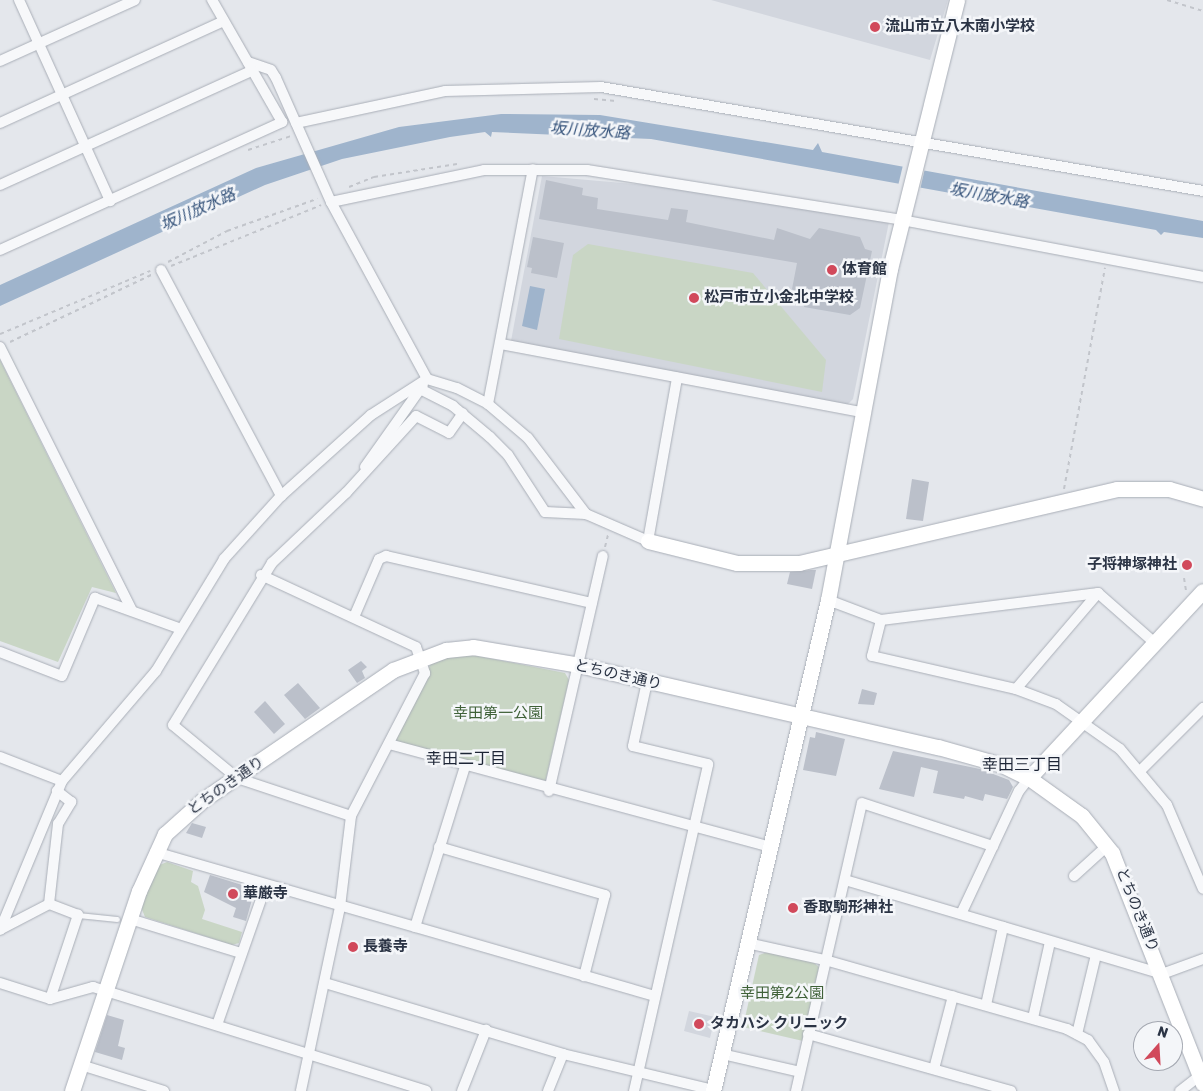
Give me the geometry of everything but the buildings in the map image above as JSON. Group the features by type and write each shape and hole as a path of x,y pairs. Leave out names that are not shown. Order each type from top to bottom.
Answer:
{"street":[{"path":"19,0 110,201"},
{"path":"0,61 135,0"},
{"path":"0,250 282,122 212,0"},
{"path":"325,982 563,1054 638,1074 713,1090 799,716 828,600 862,412 903,217 957,0"},
{"path":"0,123 224,21"},
{"path":"0,185 250,66 271,70 330,199 423,384 463,412 508,455 545,512 586,514 610,527 648,541 737,563 779,564 837,556 1135,488 1169,489 1203,499"},
{"path":"298,128 436,92 549,85 657,94 920,146 1203,192"},
{"path":"330,199 456,174 534,169 634,175 903,217 1107,261 1203,277"},
{"path":"488,404 534,169"},
{"path":"161,270 281,496"},
{"path":"501,344 862,412"},
{"path":"0,347 132,611"},
{"path":"648,541 677,378"},
{"path":"359,479 376,445 406,412 423,384"},
{"path":"1,929 62,781 156,671 224,559 281,496 371,415 423,384 457,388 488,404 544,454 586,514"},
{"path":"351,816 237,778 173,725 224,646 262,575 359,479 416,416 449,433 463,412"},
{"path":"354,618 379,559 386,556 592,603"},
{"path":"549,791 603,556"},
{"path":"262,575 416,647 423,658 425,673 351,816 340,907 302,1091"},
{"path":"961,914 993,846 1030,778 1085,721 1203,591"},
{"path":"828,600 881,620 1098,593 1154,643"},
{"path":"1016,689 1098,593"},
{"path":"0,652 62,676 95,598 181,629"},
{"path":"881,620 872,656 1016,689 1085,721 1141,770 1172,814 1203,889"},
{"name":"とちのき通り","path":"72,1091 105,991 123,919 155,852 184,814 393,670 423,658 473,647 579,665 938,748 1002,765 1030,778 1082,816 1107,846 1125,875 1202,1078"},
{"path":"634,1091 708,764 633,746 647,682"},
{"path":"1141,770 1203,708"},
{"path":"389,744 549,791 770,847"},
{"path":"0,756 62,781"},
{"path":"415,927 465,766"},
{"path":"49,904 58,824 71,802 57,792"},
{"path":"796,1091 862,803 993,846"},
{"path":"440,846 605,895 584,976"},
{"path":"1074,876 1107,846"},
{"path":"155,852 340,907 655,996"},
{"path":"845,880 1162,974 1203,959"},
{"path":"217,1025 266,885"},
{"path":"1,929 49,904 78,915 50,999"},
{"path":"123,919 241,954"},
{"path":"986,1005 1003,927"},
{"path":"1032,1018 1050,942"},
{"path":"747,943 825,960 1032,1018 1077,1034 1104,1062 1114,1091"},
{"path":"1077,1034 1096,955"},
{"path":"0,983 50,999 93,988 105,991 426,1091"},
{"path":"934,1069 953,996"},
{"path":"462,1091 486,1030"},
{"path":"808,1034 1011,1091"},
{"path":"548,1091 563,1054"},
{"path":"722,1054 800,1072"},
{"path":"81,1065 164,1091"},
{"path":"1180,1091 1202,1078"}],"lane":[{"path":"78,915 123,919"}],"path":[{"path":"1167,0 1203,11"},
{"path":"590,98 620,102"},
{"path":"243,152 298,128"},
{"path":"1061,504 1107,261"},
{"path":"603,556 610,527"},
{"path":"1184,578 1188,597"}],"shaded area":[{"name":"流山市立八木南小学校","path":"711,0 948,0 930,60"},
{"name":"松戸市立小金北中学校","path":"542,176 657,186 889,222 853,399 847,405 511,341"},
{"name":"タカハシ クリニック","path":"689,1011 715,1017 710,1038 684,1031"}],"green space":[{"path":"588,244 753,273 826,360 822,392 559,339 573,255"},
{"path":"0,360 116,593 92,587 58,662 0,641"},
{"name":"幸田第一公園","path":"473,655 565,673 569,680 545,783 393,743 434,657"},
{"path":"167,862 193,871 191,882 198,886 205,910 202,919 242,932 239,943 232,945 145,917 141,907 157,866"},
{"name":"幸田第2公園","path":"767,952 813,962 819,967 803,1041 743,1027 759,955"}],"water":[{"name":"坂川放水路","path":"501,114 600,115 813,150 818,143 822,152 1203,221 1203,238 1164,232 1161,235 1156,230 651,139 492,132 491,137 485,132 450,137 342,159 265,185 0,306 0,285 256,168 399,127"},
{"path":"530,286 545,289 537,330 522,326"}],"pier":[{"path":"903,165 925,168 920,190 898,186"}],"place":[{"name":"流山市立八木南小学校","path":"875,27"},
{"name":"体育館","path":"832,270"},
{"name":"松戸市立小金北中学校","path":"694,298"},
{"name":"子将神塚神社","path":"1187,565"},
{"name":"華厳寺","path":"233,894"},
{"name":"香取駒形神社","path":"793,908"},
{"name":"長養寺","path":"353,947"},
{"name":"タカハシ クリニック","path":"699,1024"}],"district":[{"name":"幸田二丁目","path":"466,759"},
{"name":"幸田三丁目","path":"1022,765"}]}
